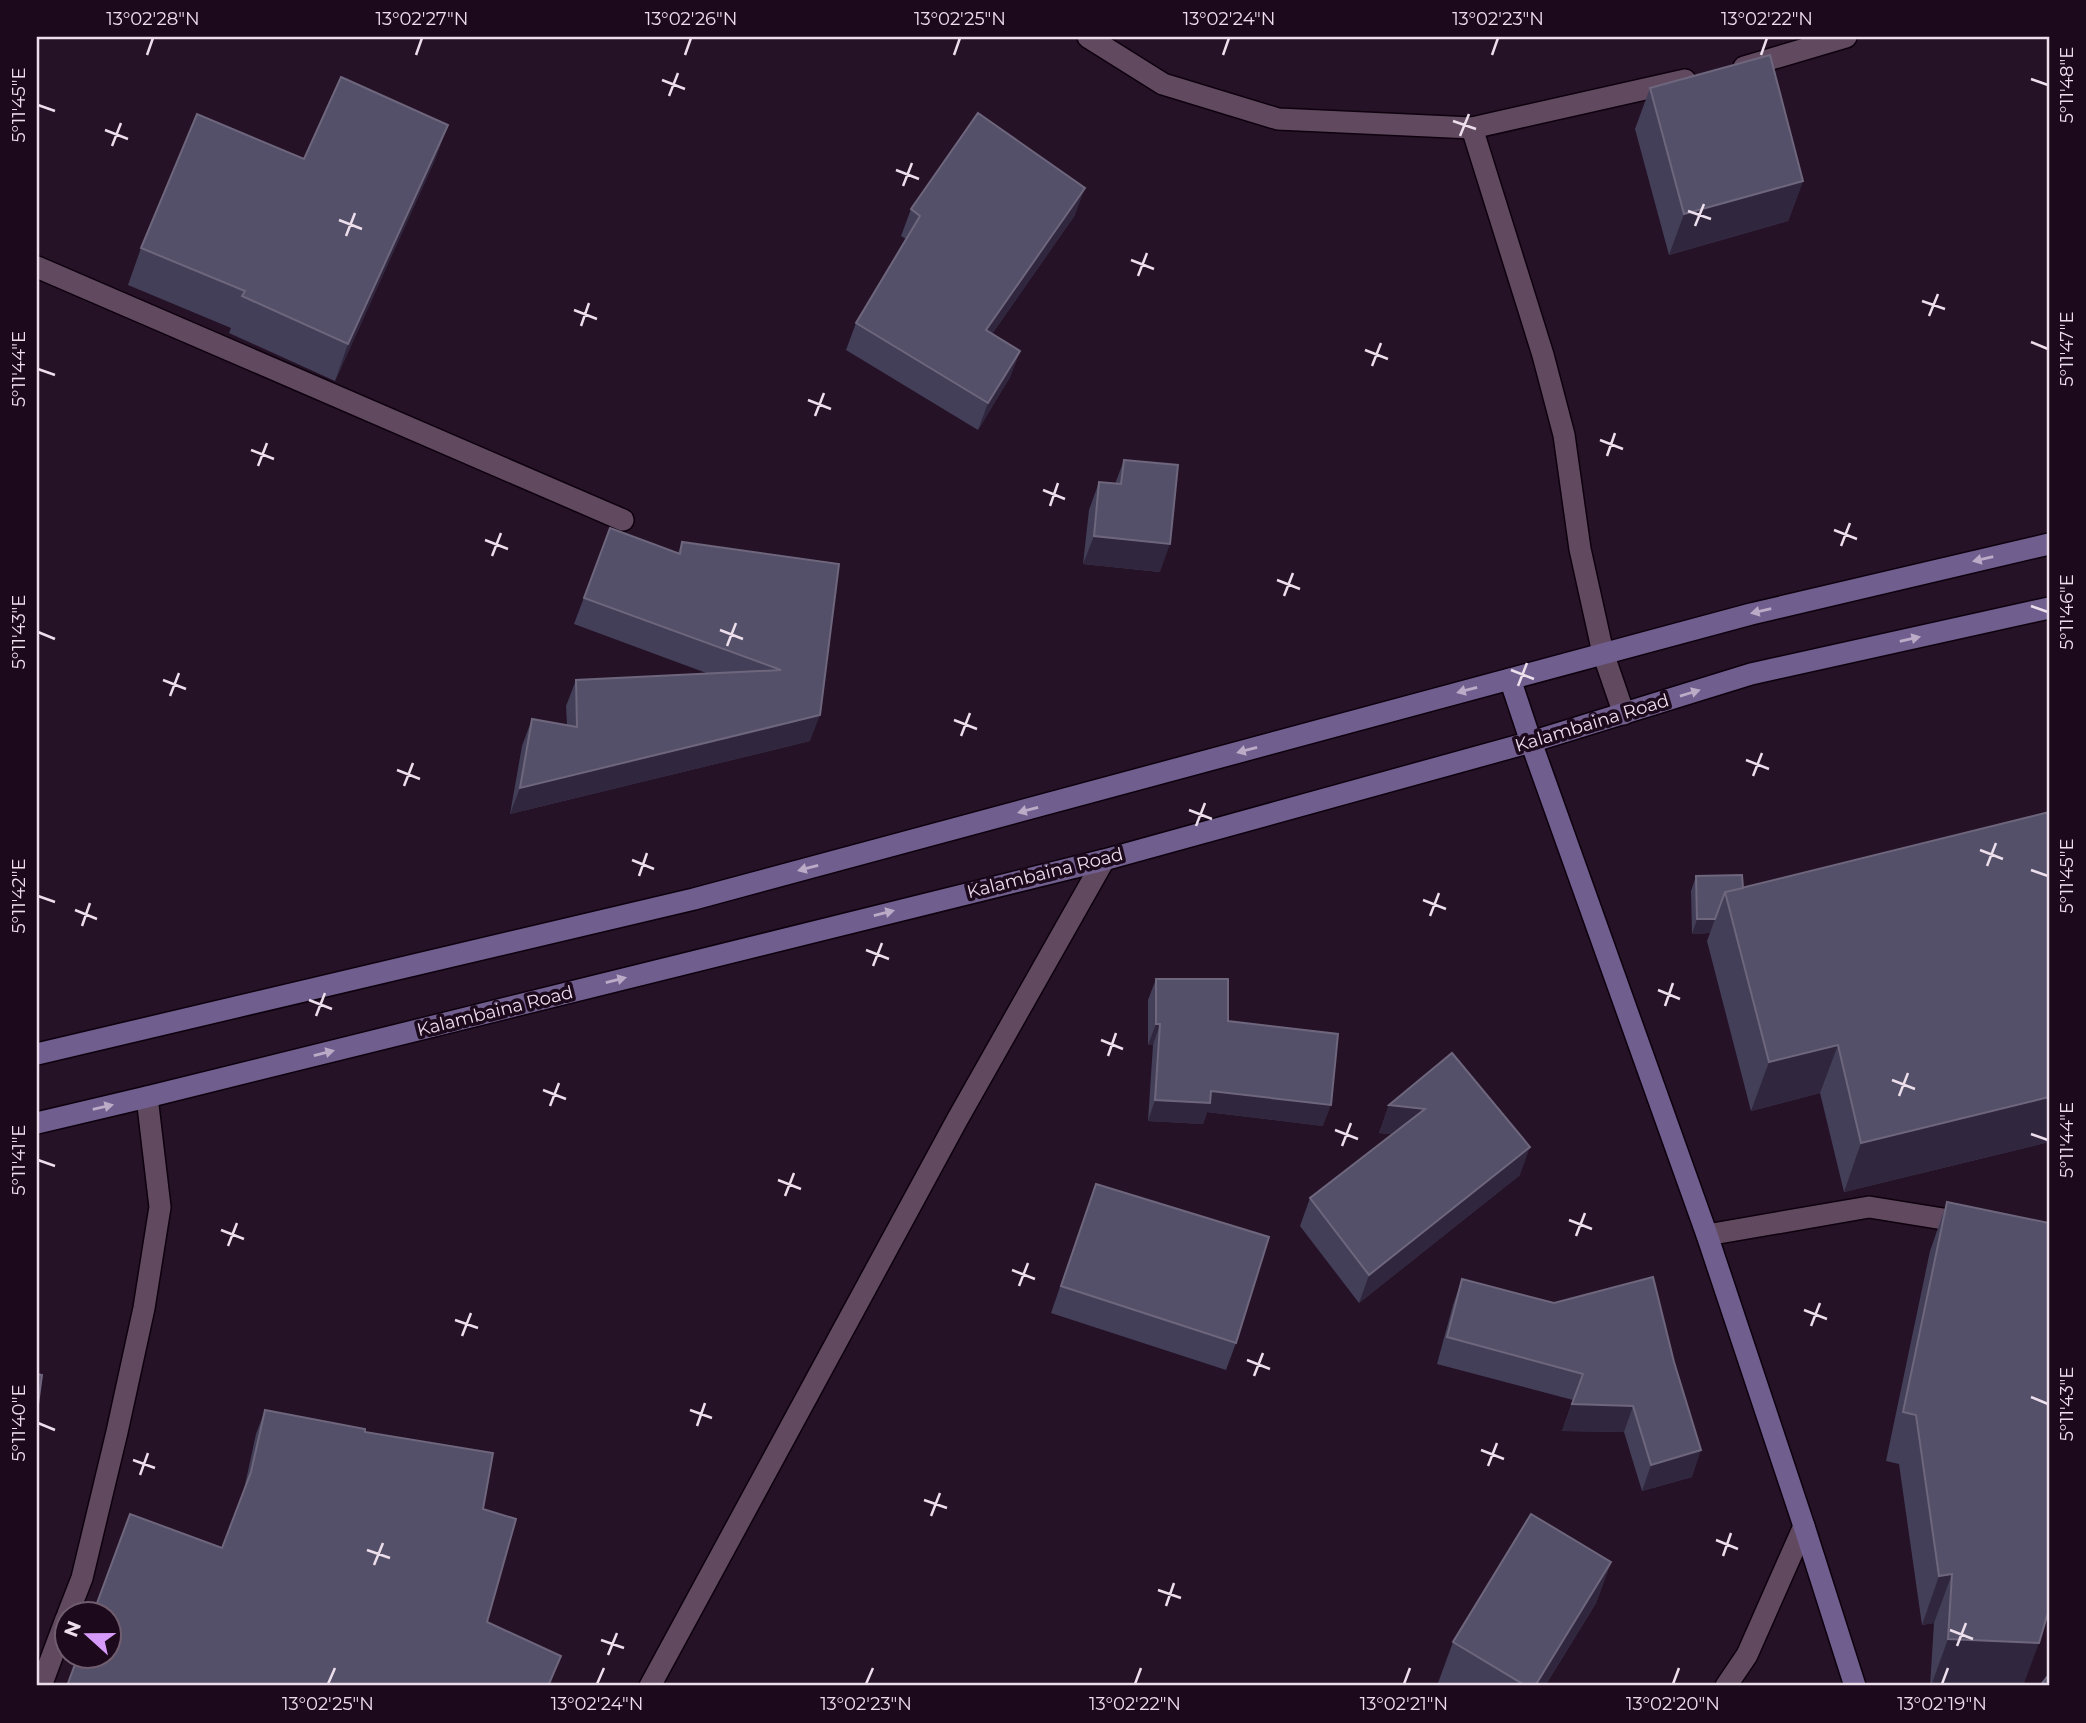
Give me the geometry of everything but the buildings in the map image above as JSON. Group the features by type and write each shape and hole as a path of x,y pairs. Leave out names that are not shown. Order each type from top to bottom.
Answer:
{"main road":[{"path":"37,1054 694,899 1751,614 2049,544"},
{"name":"Kalambaina Road","path":"37,1123 1104,860 1531,741 1751,674 2049,608"},
{"path":"1510,679 1707,1235 1855,1686"}],"street":[{"path":"1088,37 1163,84 1278,118 1472,128 1700,77"},
{"path":"1726,71 1846,37"},
{"path":"1472,128 1543,355 1564,435 1580,549 1603,653 1623,714"},
{"path":"37,267 623,520"},
{"path":"650,1686 957,1121 1104,860"},
{"path":"74,1600 82,1578 120,1420 144,1308 160,1208 147,1097"},
{"path":"1707,1235 1869,1208 1985,1226"},
{"path":"1726,1686 1747,1656 1804,1527"},
{"path":"41,1686 52,1657"}]}
